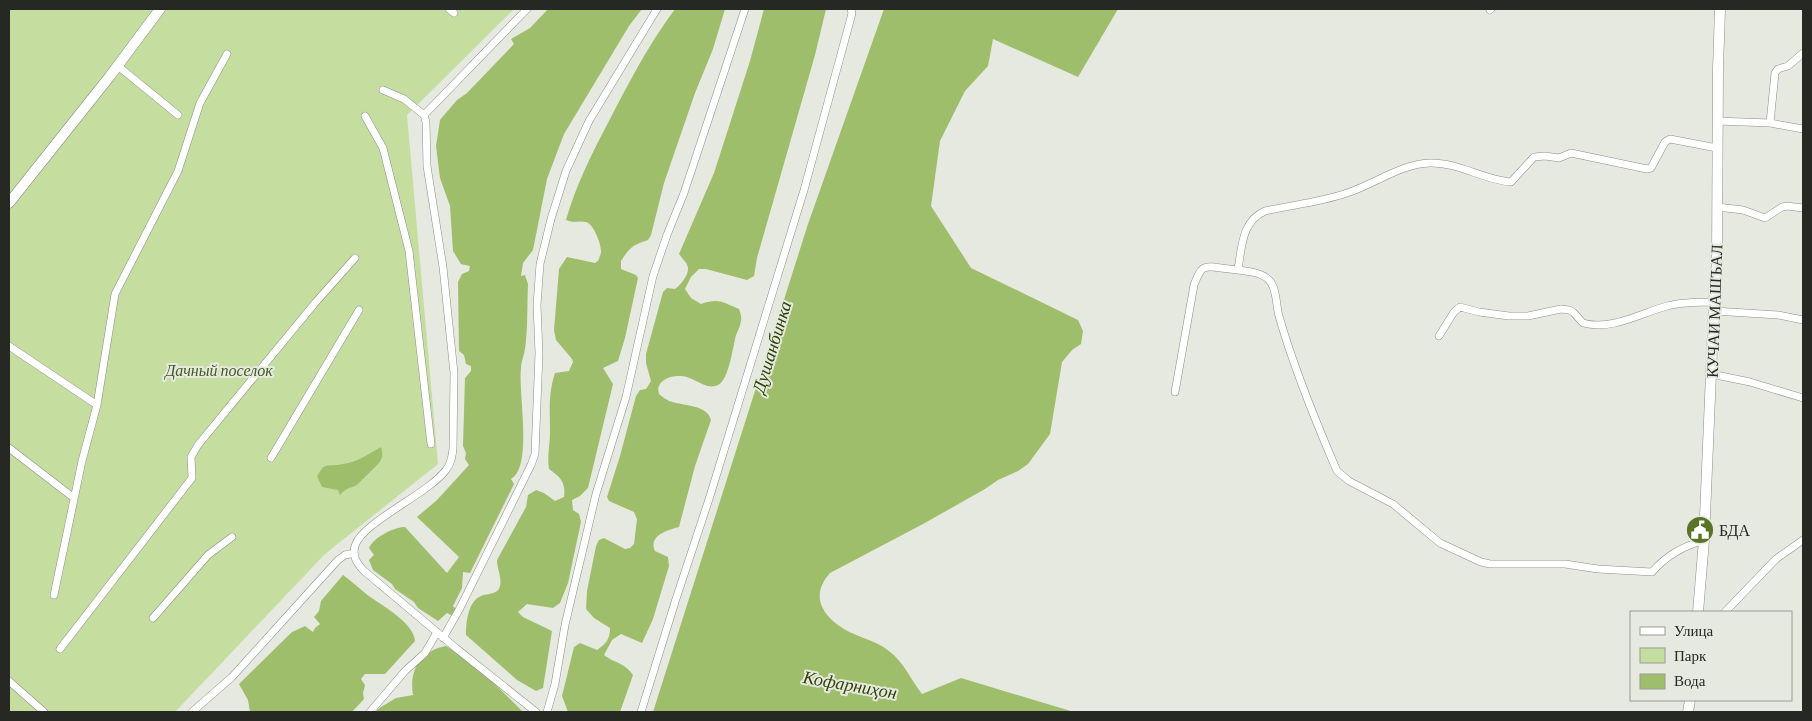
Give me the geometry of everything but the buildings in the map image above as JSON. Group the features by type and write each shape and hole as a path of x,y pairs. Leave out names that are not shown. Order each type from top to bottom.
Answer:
{"main road":[{"path":"9,203 118,66 160,9"},
{"name":"КУЧАИ МАШЪАЛ","path":"1698,611 1704,540 1717,260 1717,122 1720,9"}],"street":[{"path":"424,115 527,9"},
{"path":"443,638 460,608 535,454 539,353 537,305 540,264 566,171 589,121 656,9"},
{"path":"547,712 555,684 566,625 596,494 626,397 654,276 667,235 684,193 745,9"},
{"path":"640,712 710,496 804,190 852,13 851,9"},
{"path":"54,595 74,498 97,404 114,294 178,171 200,102 227,54"},
{"path":"1770,123 1775,73 1778,69 1788,66 1803,54"},
{"path":"118,66 178,115"},
{"path":"384,90 404,99 424,115 426,122 427,166 443,267 454,373 453,449 451,461 439,478 379,520 360,536 355,545 356,562 443,638 536,712"},
{"path":"365,116 383,148 409,251 431,444"},
{"path":"1717,122 1770,123 1803,129"},
{"path":"1238,269 1246,229 1257,214 1349,193 1376,179 1414,166 1435,163 1511,182 1530,161 1538,156 1559,158 1571,153 1647,169 1651,168 1668,140 1717,148"},
{"path":"1717,207 1743,210 1765,218 1782,207 1803,208"},
{"path":"60,649 192,478 191,457 198,445 315,303 355,258"},
{"path":"1175,392 1194,285 1200,271 1208,265 1238,269 1266,277 1272,284 1278,314 1296,369 1337,471 1349,481 1392,504 1440,543 1481,562 1490,564 1565,564 1598,569 1652,572 1662,561 1676,551 1704,540"},
{"path":"1439,336 1454,312 1460,307 1509,316 1528,316 1561,309 1569,310 1583,323 1596,324 1626,321 1664,306 1680,303 1714,306 1803,320"},
{"path":"271,458 359,310"},
{"path":"9,346 97,404"},
{"path":"1711,374 1750,382 1803,398"},
{"path":"9,448 74,498"},
{"path":"153,618 208,555 232,537"},
{"path":"1726,611 1776,559 1803,540"},
{"path":"192,712 232,676 338,560 345,555 354,553"},
{"path":"370,712 405,671 425,652 437,632"},
{"path":"9,681 44,712"}],"green space":[{"name":"Дачный поселок","path":"9,9 514,9 407,115 438,464 325,554 175,712 9,712"}],"water":[{"path":"548,9 642,9 629,26 564,134 547,179 533,250 523,263 521,276 525,275 528,284 526,341 521,363 523,445 521,460 518,472 511,479 514,484 470,573 463,572 462,588 453,606 458,611 453,616 447,613 438,621 418,608 414,602 373,570 369,560 374,555 369,548 375,540 385,533 405,527 447,573 459,557 417,517 437,500 469,465 465,459 466,453 463,446 465,378 471,371 471,366 466,364 464,355 459,351 458,282 462,274 469,271 470,266 461,264 453,251 450,206 440,178 436,146 440,120 457,100 467,93 514,44 511,39 530,28"},
{"path":"675,9 725,9 713,49 695,93 664,183 651,235 648,240 632,247 621,261 621,269 636,275 638,278 618,361 603,368 613,384 588,488 580,496 572,500 573,510 579,514 581,522 568,583 560,603 553,608 527,604 518,612 523,617 552,631 543,688 536,691 517,680 466,635 467,619 473,603 477,599 499,589 500,579 497,560 526,507 528,495 536,490 555,501 564,497 563,484 559,477 549,469 548,460 551,388 555,373 569,371 573,362 556,340 554,330 559,269 567,257 595,263 598,261 601,253 597,236 589,224 566,220 591,157 624,92"},
{"path":"764,9 826,9 815,55 757,258 754,276 747,280 706,269 699,269 691,277 685,289 691,298 701,304 716,301 739,309 741,322 730,362 725,377 718,385 704,385 690,378 677,376 664,380 659,386 659,394 669,401 699,408 709,415 711,420 695,466 679,527 660,534 654,541 655,551 668,557 669,566 653,619 642,643 621,634 612,640 604,655 626,667 633,675 620,712 568,712 562,696 574,647 580,643 597,650 607,641 610,632 610,628 594,618 586,609 587,591 596,546 599,540 604,538 625,549 630,548 634,544 637,519 634,512 609,501 607,497 636,396 640,390 646,389 651,381 646,363 646,354 663,292 667,288 677,288 687,274 688,266 679,254 714,173 750,61"},
{"path":"884,9 1118,9 1078,77 993,39 988,66 965,91 940,141 931,206 971,268 1078,320 1083,331 1081,344 1072,350 1062,362 1050,434 1028,464 1018,471 998,480 923,524 830,573 821,587 820,594 822,607 831,619 844,629 883,647 894,655 922,694 961,678 1074,712 653,712 808,224"},
{"path":"381,447 382,455 379,463 357,485 346,489 340,495 338,490 322,487 317,476 323,467 353,461"},
{"path":"343,575 402,620 409,627 415,641 385,674 365,674 361,679 365,685 364,699 352,712 250,712 248,700 239,684 292,632 305,626 313,632 320,624 314,617 319,611 321,601"},
{"path":"446,646 477,668 523,712 375,712 396,698 413,695 413,678 418,663 429,652"}],"place":[{"name":"БДА","path":"1700,530"}],"water label":[{"name":"Душанбинка","path":"772,347"},
{"name":"Кофарниҳон","path":"850,685"}]}
